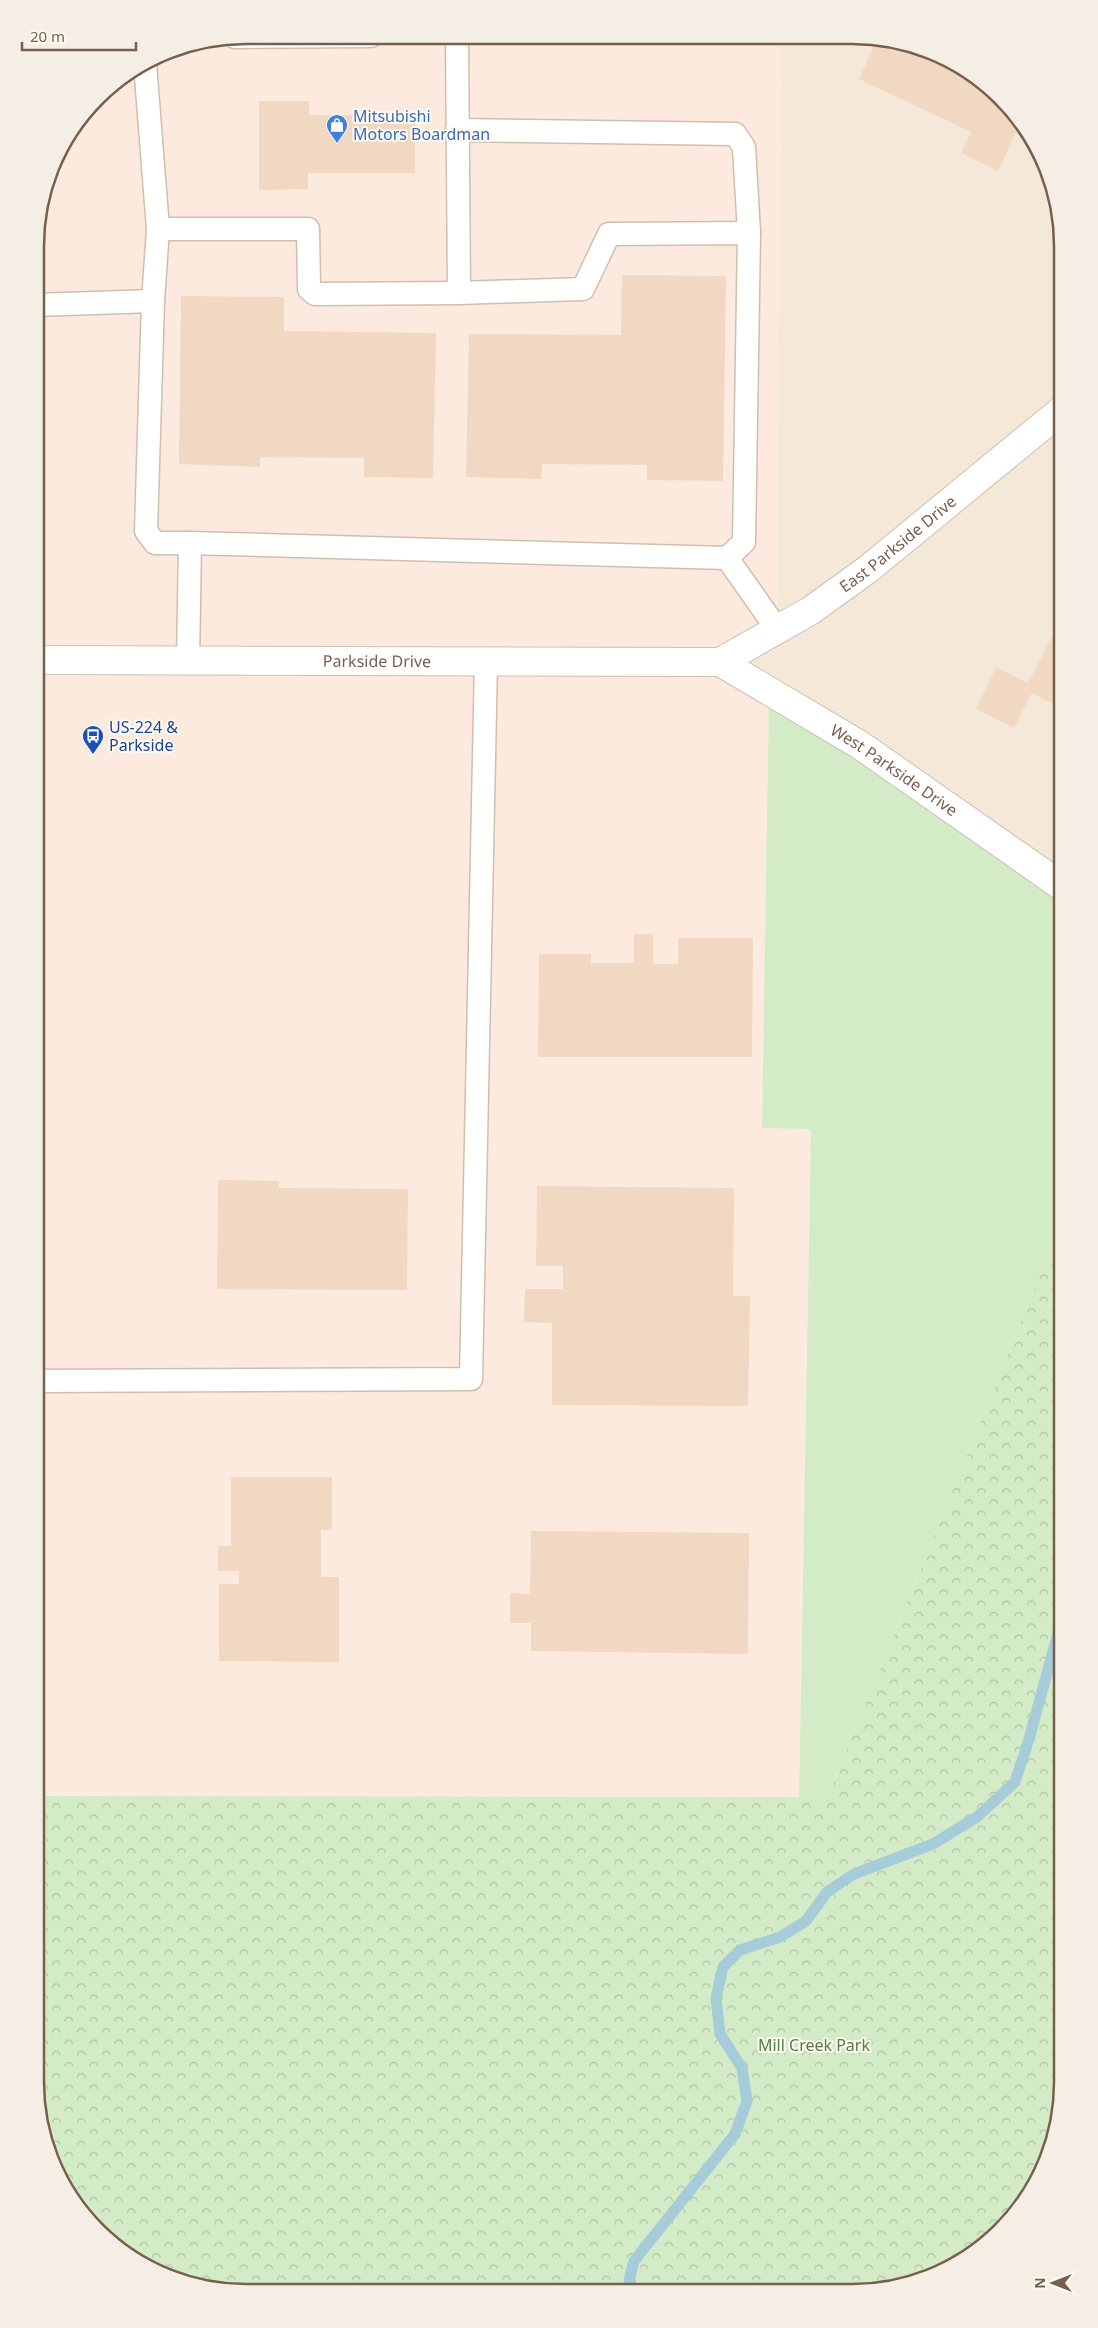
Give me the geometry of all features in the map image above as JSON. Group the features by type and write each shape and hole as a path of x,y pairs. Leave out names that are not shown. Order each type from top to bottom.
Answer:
{"street":[{"name":"East Parkside Drive","path":"720,662 810,610 867,570 1054,416"},
{"name":"Parkside Drive","path":"44,660 720,662"},
{"name":"West Parkside Drive","path":"720,662 860,744 1054,881"}],"lane":[{"path":"457,44 459,293"},
{"path":"146,71 158,230 153,302 146,531 155,543 727,558 744,542 749,233 744,147 735,134 457,130"},
{"path":"158,230 308,229 309,289 315,294 459,293 583,289 608,234 749,233"},
{"path":"44,305 153,302"},
{"path":"188,661 190,543"},
{"path":"727,558 777,629"},
{"path":"44,1381 471,1379 486,662"}],"shaded area":[{"path":"233,44 781,44 777,629 720,662 769,691 762,1128 811,1128 799,1797 44,1796 45,219 54,181 65,156 78,134 94,113 113,94 134,78 156,65 181,54 219,45"},
{"path":"781,44 879,45 917,54 942,65 964,78 995,103 1020,134 1033,156 1044,181 1053,219 1054,881 720,662 777,629"}],"green space":[{"path":"769,691 1054,881 1054,1241 828,1797 799,1797 811,1129 762,1128"},
{"name":"Mill Creek Park","path":"1054,1241 1054,2095 1050,2122 1039,2159 1020,2194 995,2225 964,2250 942,2263 917,2274 879,2283 233,2284 219,2283 181,2274 156,2263 134,2250 113,2234 94,2215 78,2194 65,2172 54,2147 45,2109 44,2095 44,1796 828,1797"}],"building":[{"path":"874,45 917,54 942,65 964,78 995,103 1017,130 998,171 961,153 971,132 859,79"},
{"name":"Mitsubishi Motors Boardman","path":"259,101 309,101 309,115 415,115 415,173 308,173 308,189 259,190"},
{"path":"622,275 726,276 723,481 647,480 647,465 542,464 541,479 466,477 469,334 621,335"},
{"path":"181,296 284,297 284,331 436,333 433,478 364,477 364,458 260,457 260,467 179,464"},
{"path":"1054,632 1054,704 1032,693 1014,728 976,709 996,667 1028,683"},
{"path":"634,934 653,934 653,964 678,964 678,938 753,938 752,1057 538,1057 539,954 591,954 591,963 634,963"},
{"path":"218,1180 279,1181 279,1188 408,1189 407,1290 217,1289"},
{"path":"537,1186 734,1188 733,1296 750,1296 748,1406 552,1405 552,1323 524,1322 525,1289 563,1289 563,1266 536,1266"},
{"path":"231,1477 332,1477 332,1530 321,1530 321,1577 339,1577 339,1662 219,1661 219,1584 239,1584 239,1571 218,1571 218,1546 231,1546"},
{"path":"531,1531 749,1533 748,1654 531,1651 531,1623 510,1623 510,1593 530,1594"}],"waterway":[{"path":"631,2284 629,2280 634,2261 735,2134 747,2101 742,2068 720,2034 716,1998 723,1967 740,1950 780,1937 806,1921 827,1892 854,1874 933,1844 977,1817 1015,1782 1054,1648"}],"place":[{"name":"Mitsubishi Motors Boardman","path":"337,144"},
{"name":"US-224 & Parkside","path":"93,755"}]}
